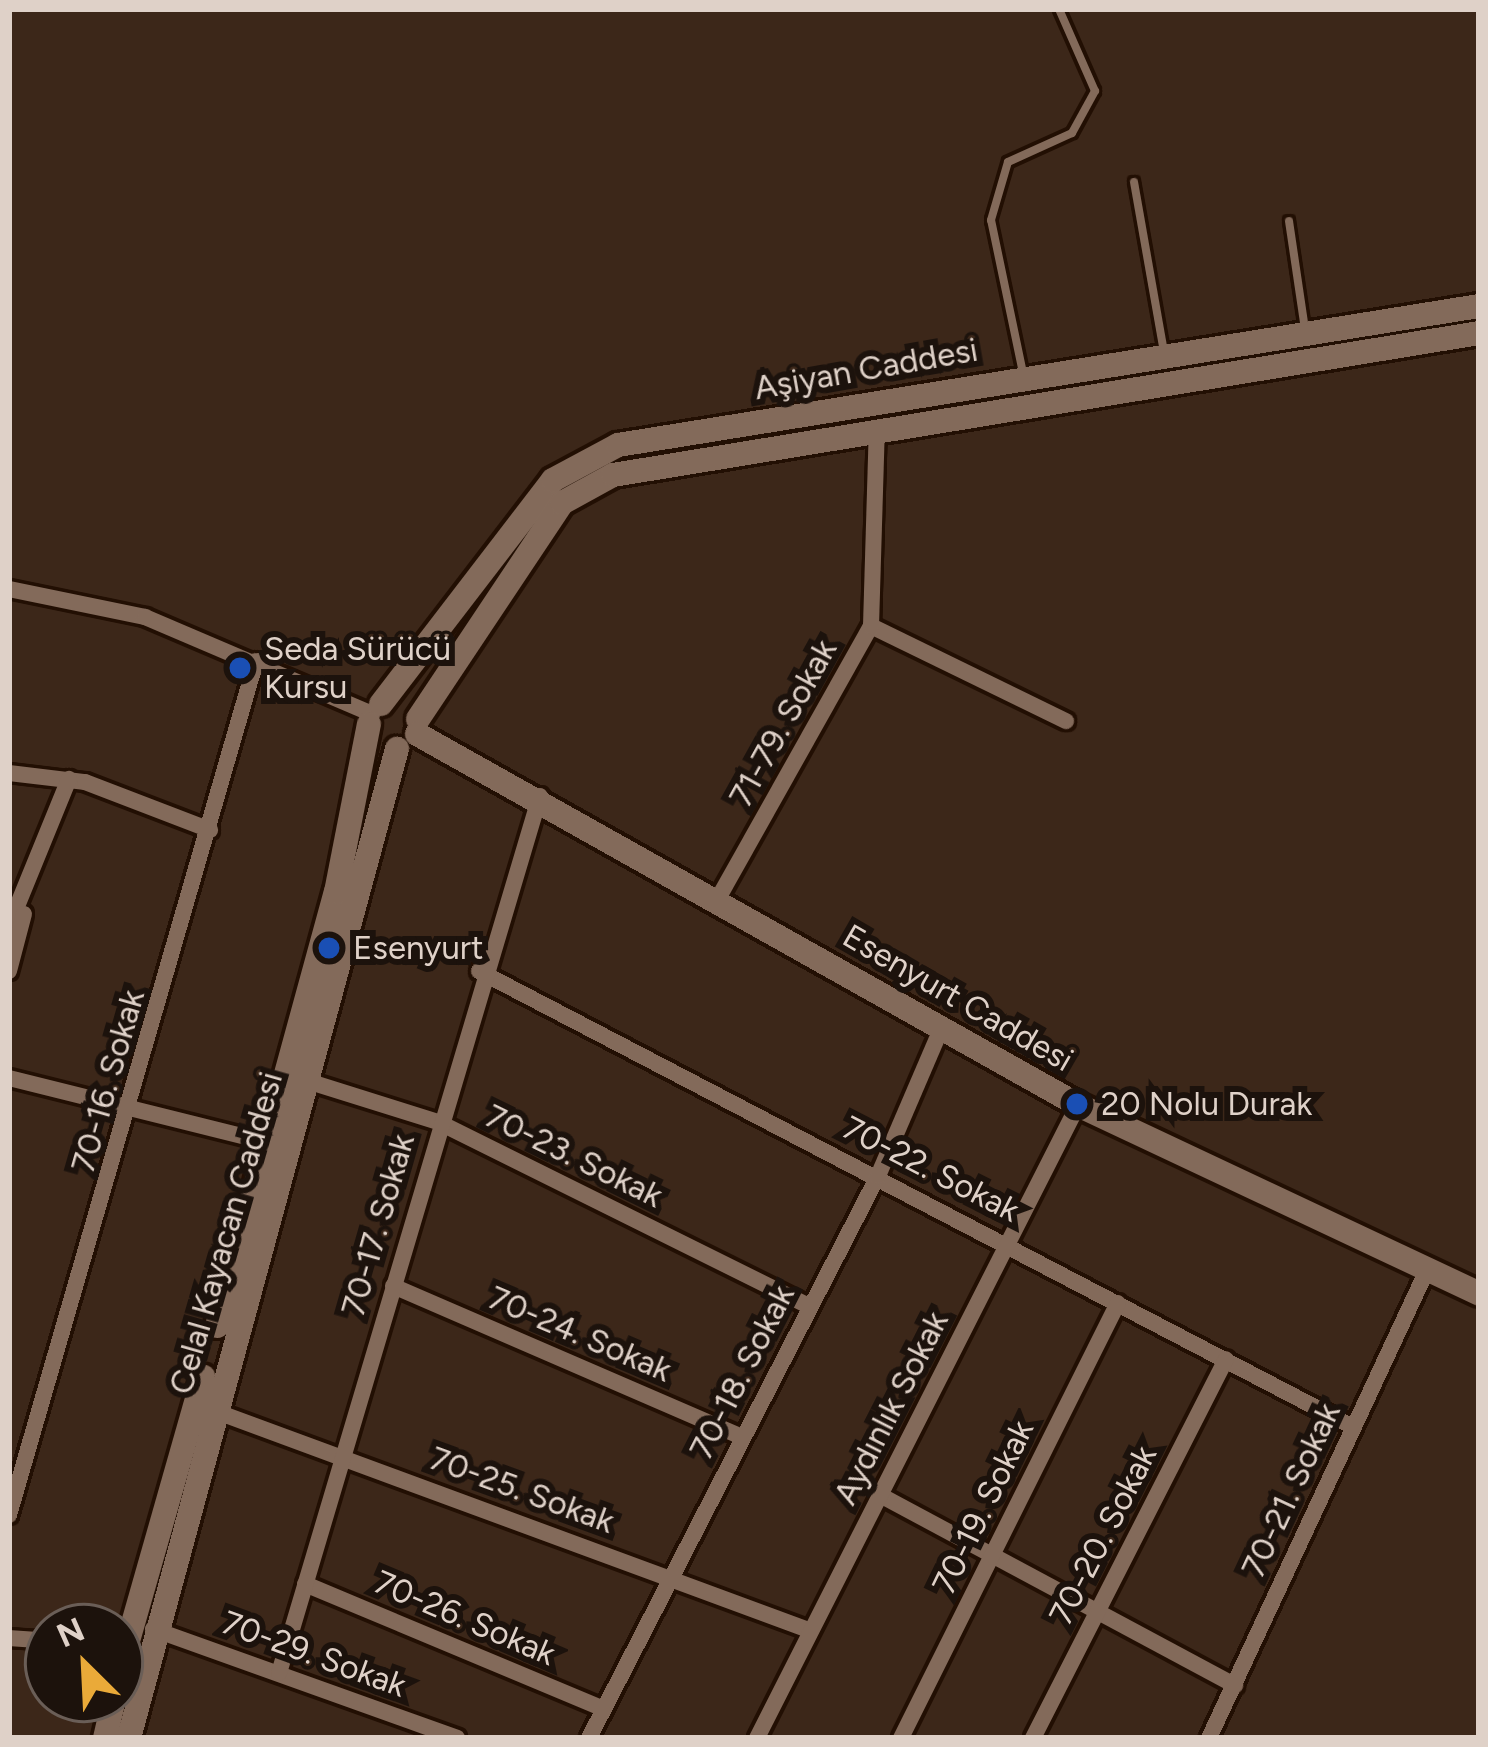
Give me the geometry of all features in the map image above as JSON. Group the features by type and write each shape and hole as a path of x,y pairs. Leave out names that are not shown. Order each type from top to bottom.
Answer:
{"street":[{"name":"Aşiyan Caddesi","path":"374,714 527,508 578,460 649,437 1479,306"},
{"name":"Aşiyan Caddesi","path":"411,734 562,503 614,475 877,428 1479,333"},
{"name":"71-79. Sokak","path":"720,896 871,626 877,428"},
{"path":"9,589 146,616 374,714 404,701 411,734 380,745 374,714"},
{"path":"871,626 1066,721"},
{"name":"70-16. Sokak","path":"9,1515 133,1109 256,661"},
{"name":"Celal Kayacan Caddesi","path":"137,1603 269,1143 374,714"},
{"name":"Celal Kayacan Caddesi","path":"129,1738 151,1628 211,1409 304,1080 411,734"},
{"name":"Esenyurt Caddesi","path":"411,734 540,795 1078,1105 1479,1294"},
{"path":"9,773 69,779 210,830"},
{"path":"9,971 69,779"},
{"name":"70-17. Sokak","path":"279,1673 393,1286 479,970 540,795"},
{"path":"9,926 28,902"},
{"name":"70-22. Sokak","path":"479,970 1008,1242 1352,1427"},
{"name":"70-18. Sokak","path":"589,1738 878,1176 941,1029"},
{"path":"9,1078 269,1143"},
{"name":"70-23. Sokak","path":"304,1080 438,1122 810,1307"},
{"name":"Aydınlık Sokak","path":"757,1738 1078,1105"},
{"name":"70-21. Sokak","path":"1209,1738 1428,1268"},
{"name":"70-24. Sokak","path":"393,1286 742,1437"},
{"name":"70-19. Sokak","path":"902,1738 1118,1303"},
{"name":"70-20. Sokak","path":"1034,1738 1226,1359"},
{"name":"70-25. Sokak","path":"211,1409 812,1631"},
{"path":"880,1495 1235,1684"},
{"name":"70-26. Sokak","path":"305,1584 601,1708"},
{"name":"70-29. Sokak","path":"151,1628 457,1738"}],"lane":[{"path":"1024,376 991,220 1007,162 1072,133 1095,91 1059,9"},
{"path":"1134,182 1165,354"},
{"path":"1289,221 1305,332"}],"place":[{"name":"Seda Sürücü Kursu","path":"240,668"},
{"name":"Esenyurt","path":"329,948"},
{"name":"20 Nolu Durak","path":"1077,1104"}]}
